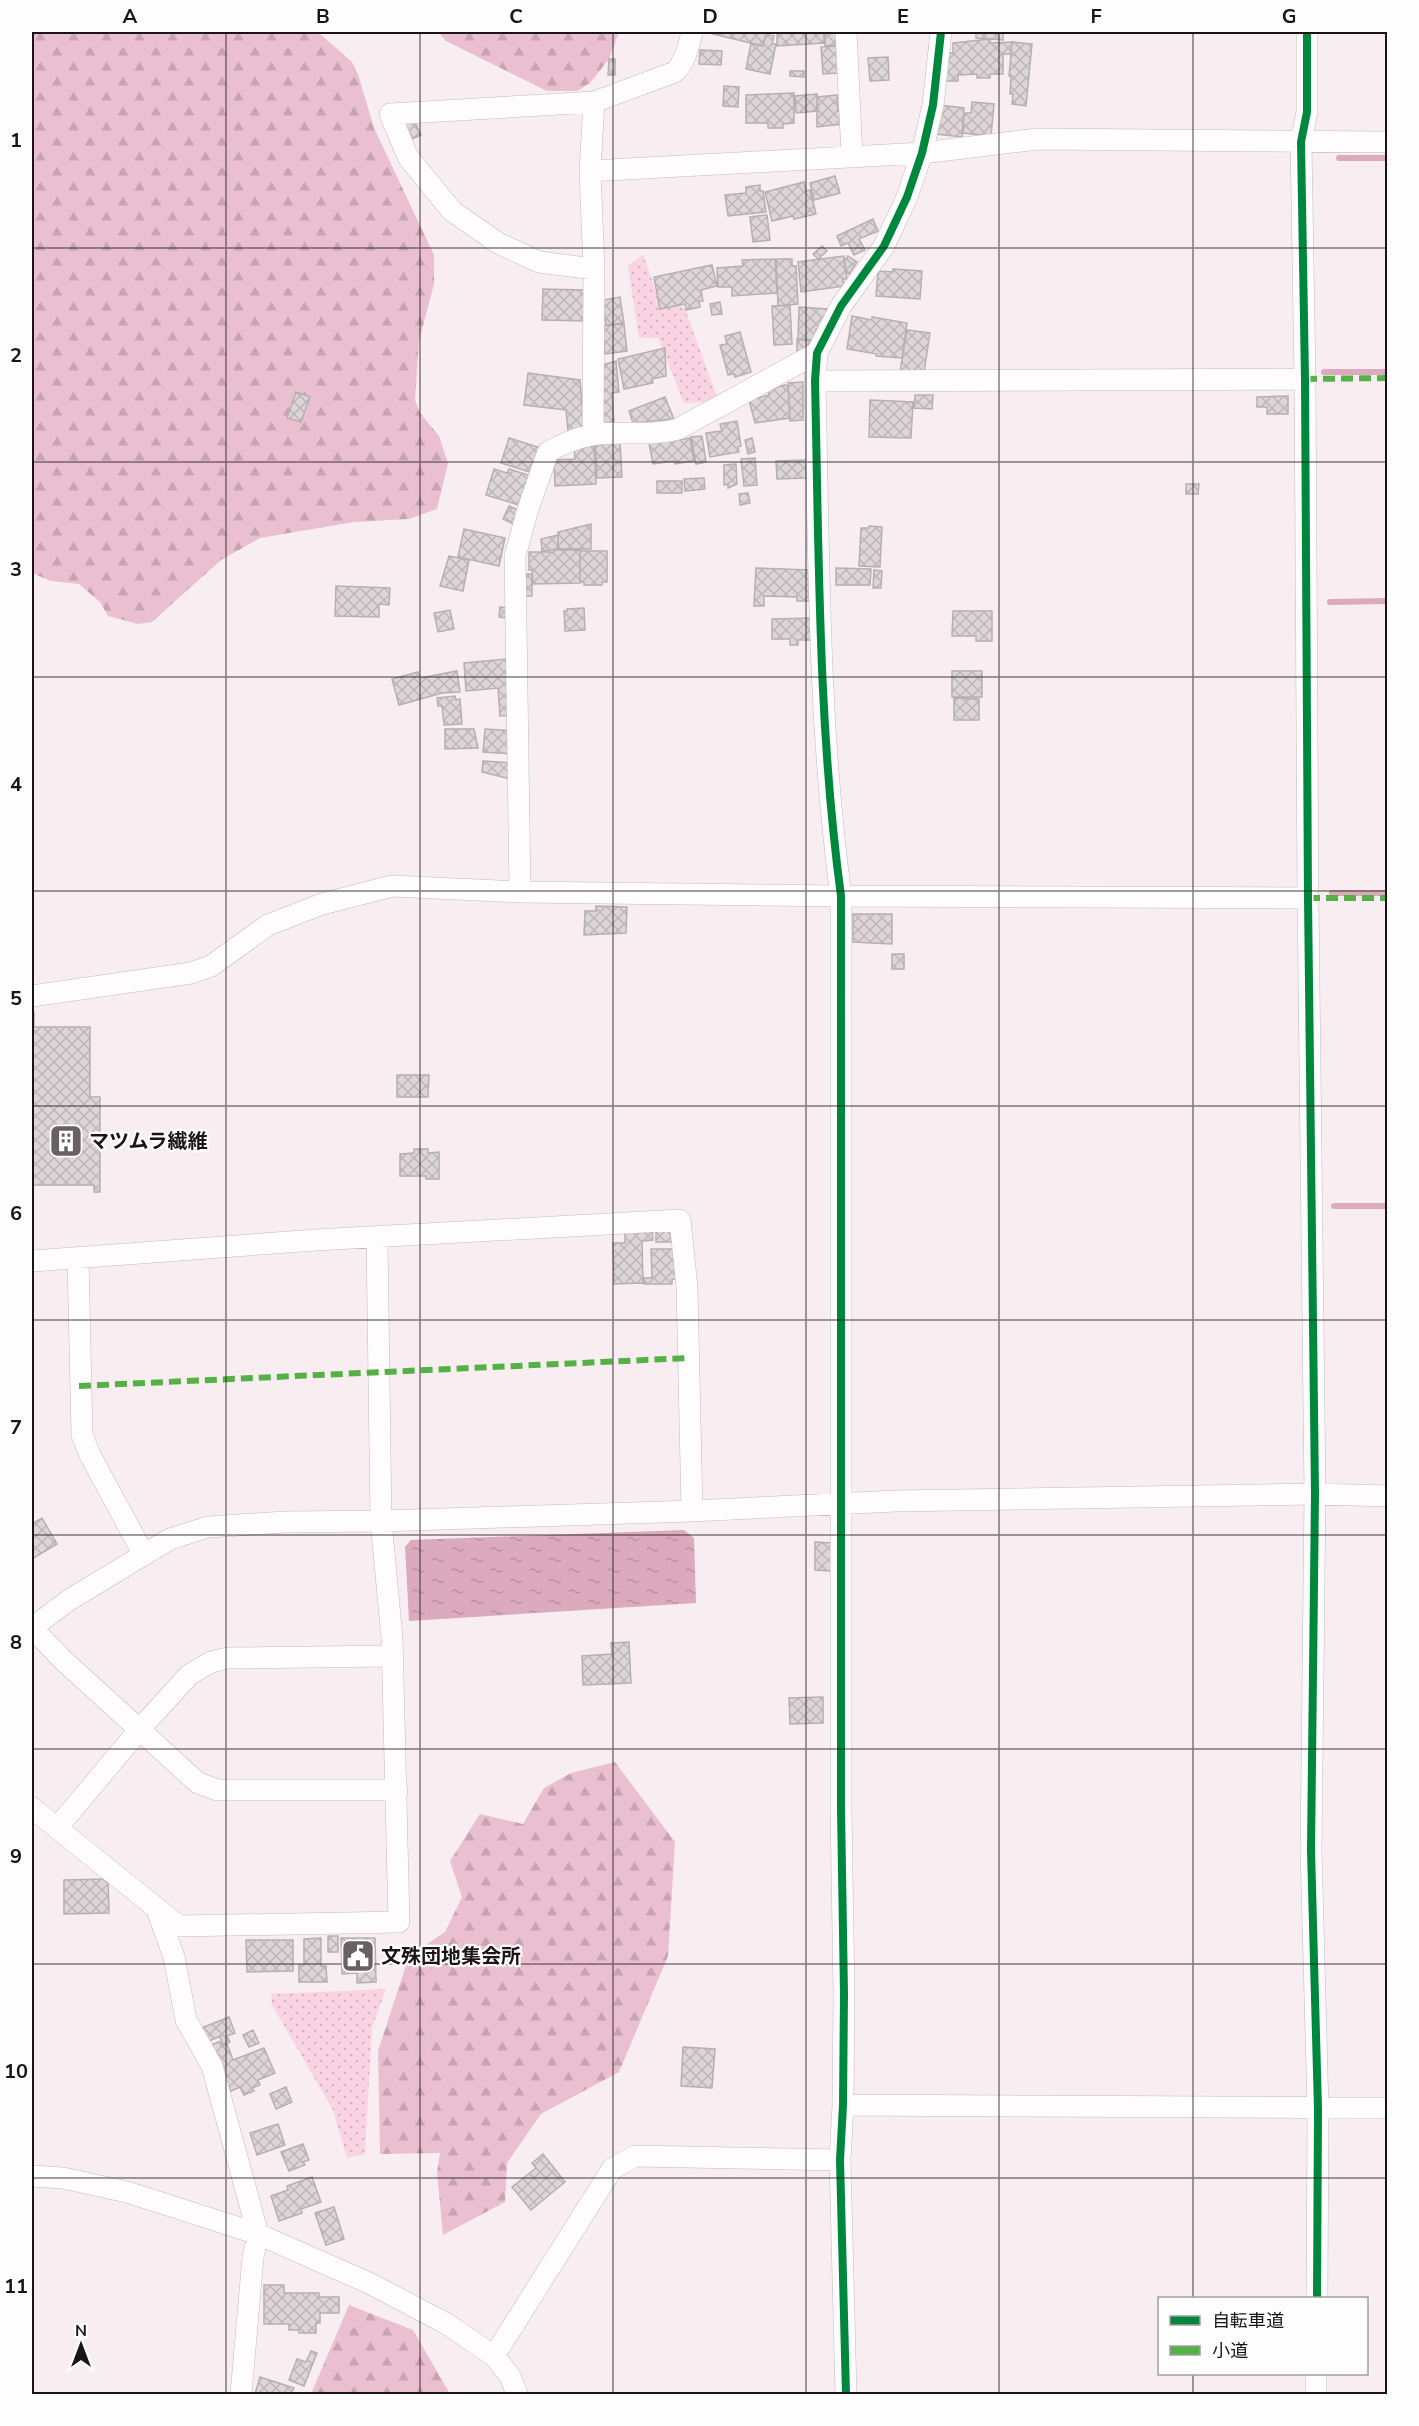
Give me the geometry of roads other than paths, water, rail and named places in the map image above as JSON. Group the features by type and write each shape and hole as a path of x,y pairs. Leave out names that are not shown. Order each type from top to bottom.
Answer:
{"street":[{"path":"594,269 539,262 498,243 452,211 408,157 390,114 594,102 675,72 683,64 692,32"},
{"path":"846,32 852,156"},
{"path":"846,2394 840,2160 843,2105 841,897 832,829 823,669 815,381 817,353 841,306 884,246 907,197 922,153 933,105 941,32"},
{"path":"1306,32 1307,112 1301,142 1315,1494 1311,1850 1318,2109 1317,2297"},
{"path":"593,434 594,269 590,171 594,102"},
{"path":"590,171 922,153 1038,139 1388,142"},
{"path":"520,892 515,556 528,509 548,452 567,441 593,434 663,434 678,429 817,353"},
{"path":"815,381 1305,379"},
{"path":"32,996 191,973 211,966 268,925 322,904 392,886 520,892 841,897 1308,898"},
{"path":"32,1261 316,1240 680,1220 687,1287 692,1511"},
{"path":"32,1808 179,1926 399,1922 398,1790 392,1656 381,1521 376,1238"},
{"path":"78,1258 82,1435 90,1455 144,1555"},
{"path":"398,1790 218,1790 198,1783 64,1662 32,1628 69,1600 170,1539 208,1527 285,1521 381,1521 841,1504 1315,1494 1388,1496"},
{"path":"57,1828 189,1675 211,1662 228,1658 392,1656"},
{"path":"155,1906 174,1957 186,2020 212,2066 258,2234 253,2258 241,2394"},
{"path":"843,2105 1388,2108"},
{"path":"494,2356 612,2169 635,2156 840,2160"},
{"path":"32,2176 63,2178 127,2192 258,2234 369,2283 447,2324 494,2356 510,2376 517,2394"},
{"path":"1316,2375 1316,2394"}],"water":[{"path":"684,1530 694,1538 696,1603 409,1621 405,1547 411,1540"}],"waterway":[{"path":"1339,158 1388,158"},
{"path":"1324,372 1388,372"},
{"path":"1330,602 1388,601"},
{"path":"1332,893 1388,893"},
{"path":"1334,1206 1388,1206"}],"place":[{"name":"マツムラ繊維","path":"66,1141"},
{"name":"文殊団地集会所","path":"358,1956"}]}
